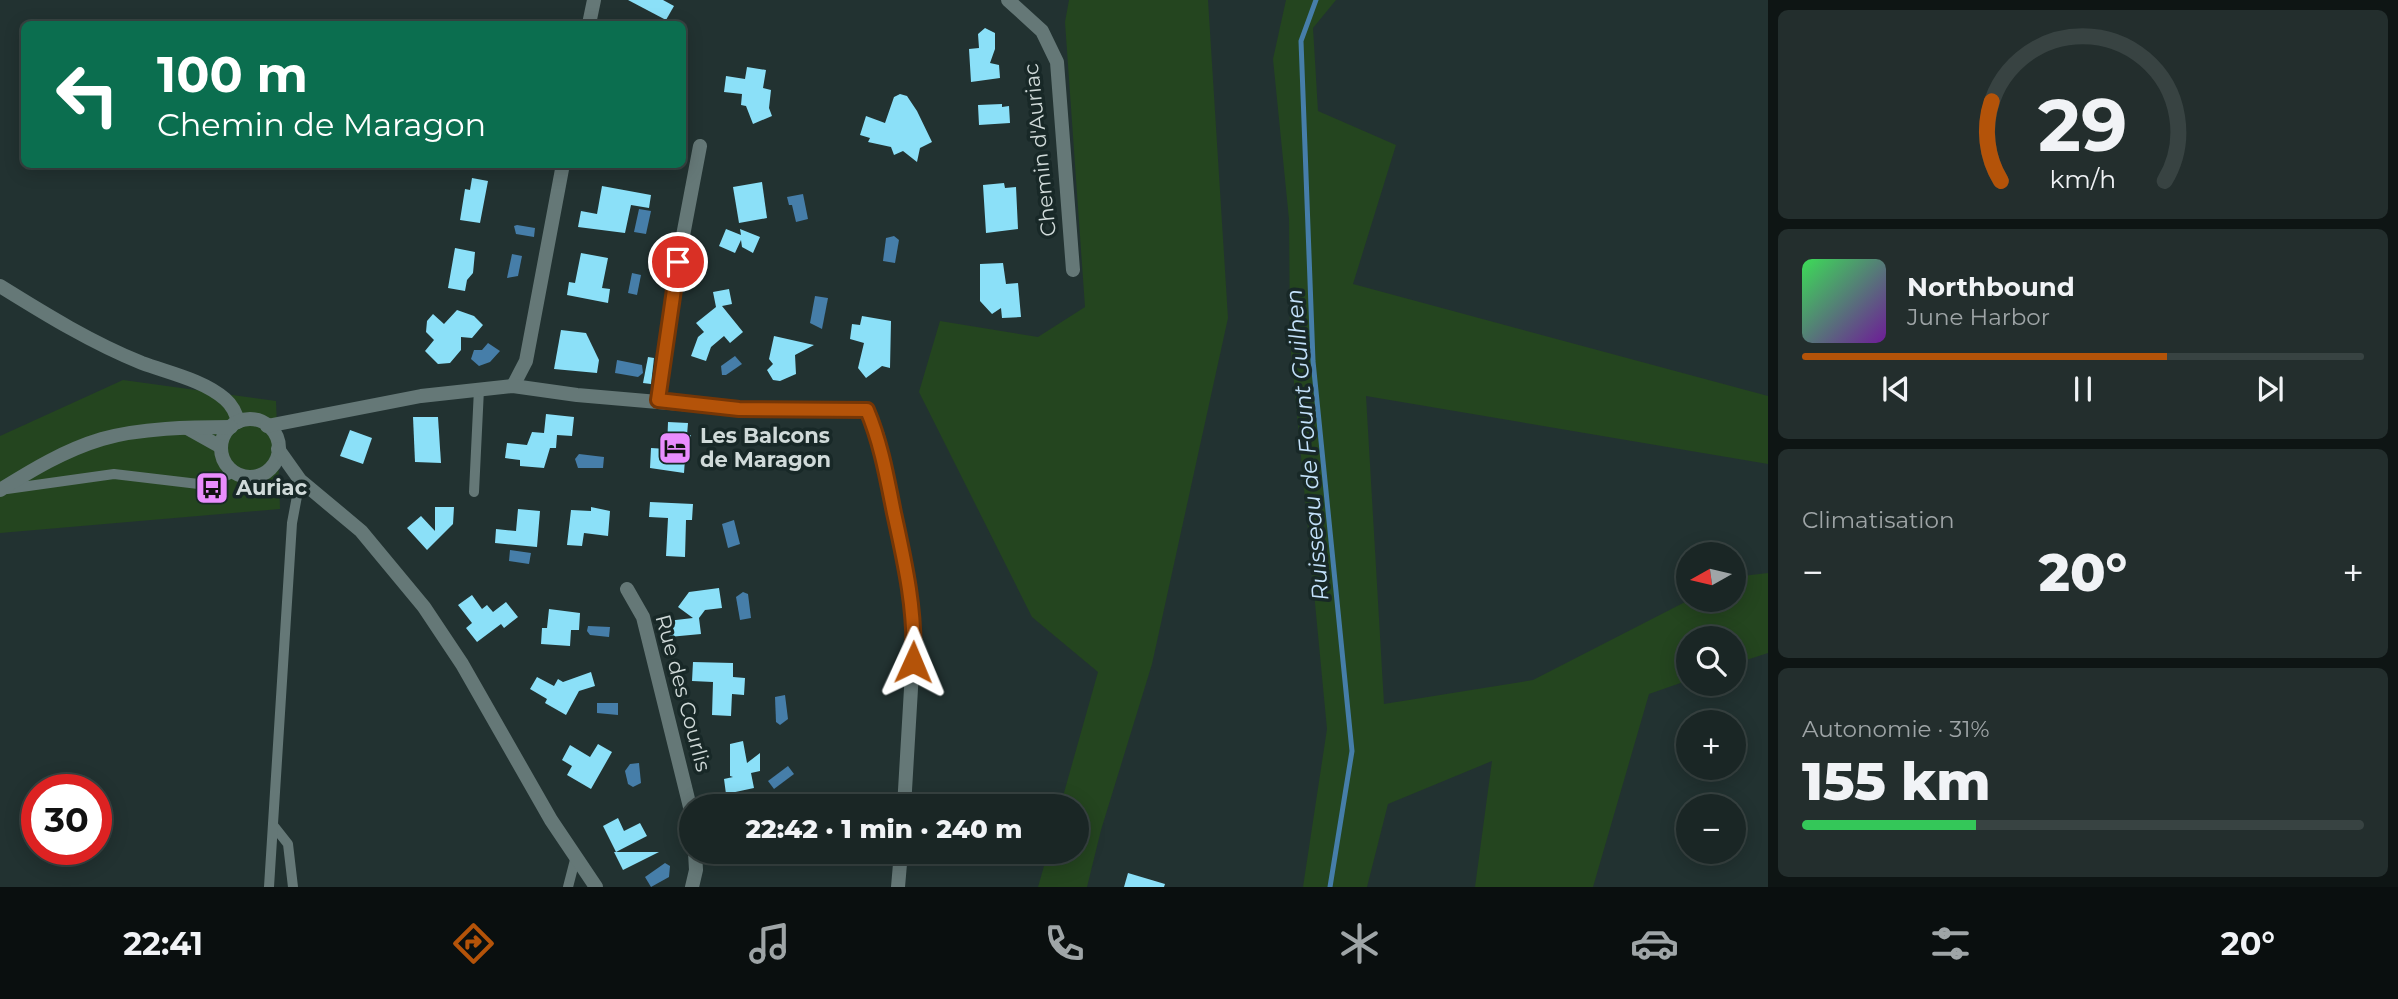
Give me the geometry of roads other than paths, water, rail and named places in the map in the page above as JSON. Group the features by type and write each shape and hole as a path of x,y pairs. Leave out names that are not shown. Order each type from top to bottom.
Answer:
{"street":[{"path":"590,21 594,0"},
{"name":"Chemin d'Auriac","path":"1008,0 1042,31 1057,62 1073,270"},
{"path":"658,400 678,262 700,146"},
{"path":"513,386 526,361 562,168"},
{"path":"0,286 84,336 141,362 188,379 225,398 235,410 234,424 221,447 226,466 234,472 250,477 267,472 297,477"},
{"path":"0,490 43,463 103,439 253,420 267,426 421,396 479,389 513,386 577,395 739,409 867,410 878,436 909,582 914,638 905,794"},
{"path":"267,472 277,458 278,446 300,420"},
{"path":"267,426 297,477 361,531 424,607 596,887"},
{"path":"186,428 221,447"},
{"name":"Rue des Courlis","path":"627,589 643,617 687,794"},
{"path":"692,887 696,864"},
{"path":"900,887 901,864"}],"lane":[{"path":"474,492 479,389"},
{"path":"0,490 114,474 207,485 234,472"},
{"path":"269,887 297,477"},
{"path":"273,825 288,844 293,887"},
{"path":"568,887 576,856"}],"water":[{"path":"803,194 808,219 796,222 787,197"},
{"path":"639,209 651,211 646,234 634,232"},
{"path":"514,226 535,228 534,237 516,234"},
{"path":"894,236 899,240 895,263 883,261 886,238"},
{"path":"512,254 522,256 518,276 507,278"},
{"path":"632,273 641,275 637,295 628,293"},
{"path":"815,296 828,298 822,329 810,323"},
{"path":"488,343 500,351 490,362 479,366 471,359 474,350 482,350"},
{"path":"735,356 742,364 722,375 721,366"},
{"path":"617,360 642,365 643,373 638,377 615,373"},
{"path":"579,454 604,457 603,468 578,468 575,459"},
{"path":"734,520 740,544 728,548 722,524"},
{"path":"510,550 531,553 529,564 509,561"},
{"path":"743,592 748,594 751,618 740,620 736,597"},
{"path":"588,626 610,627 609,637 590,635"},
{"path":"785,695 788,719 780,725 776,722 775,697"},
{"path":"597,703 618,703 618,715 597,713"},
{"path":"639,763 641,783 633,787 628,784 625,771 630,764"},
{"path":"788,766 794,774 774,789 768,781"},
{"path":"665,863 670,866 669,877 651,887 645,877"}],"waterway":[{"name":"Ruisseau de Fount Guilhen","path":"1316,0 1301,41 1313,361 1352,751 1330,887"}],"place":[{"name":"Les Balcons de Maragon","path":"675,448"},
{"name":"Auriac","path":"212,488"}]}
